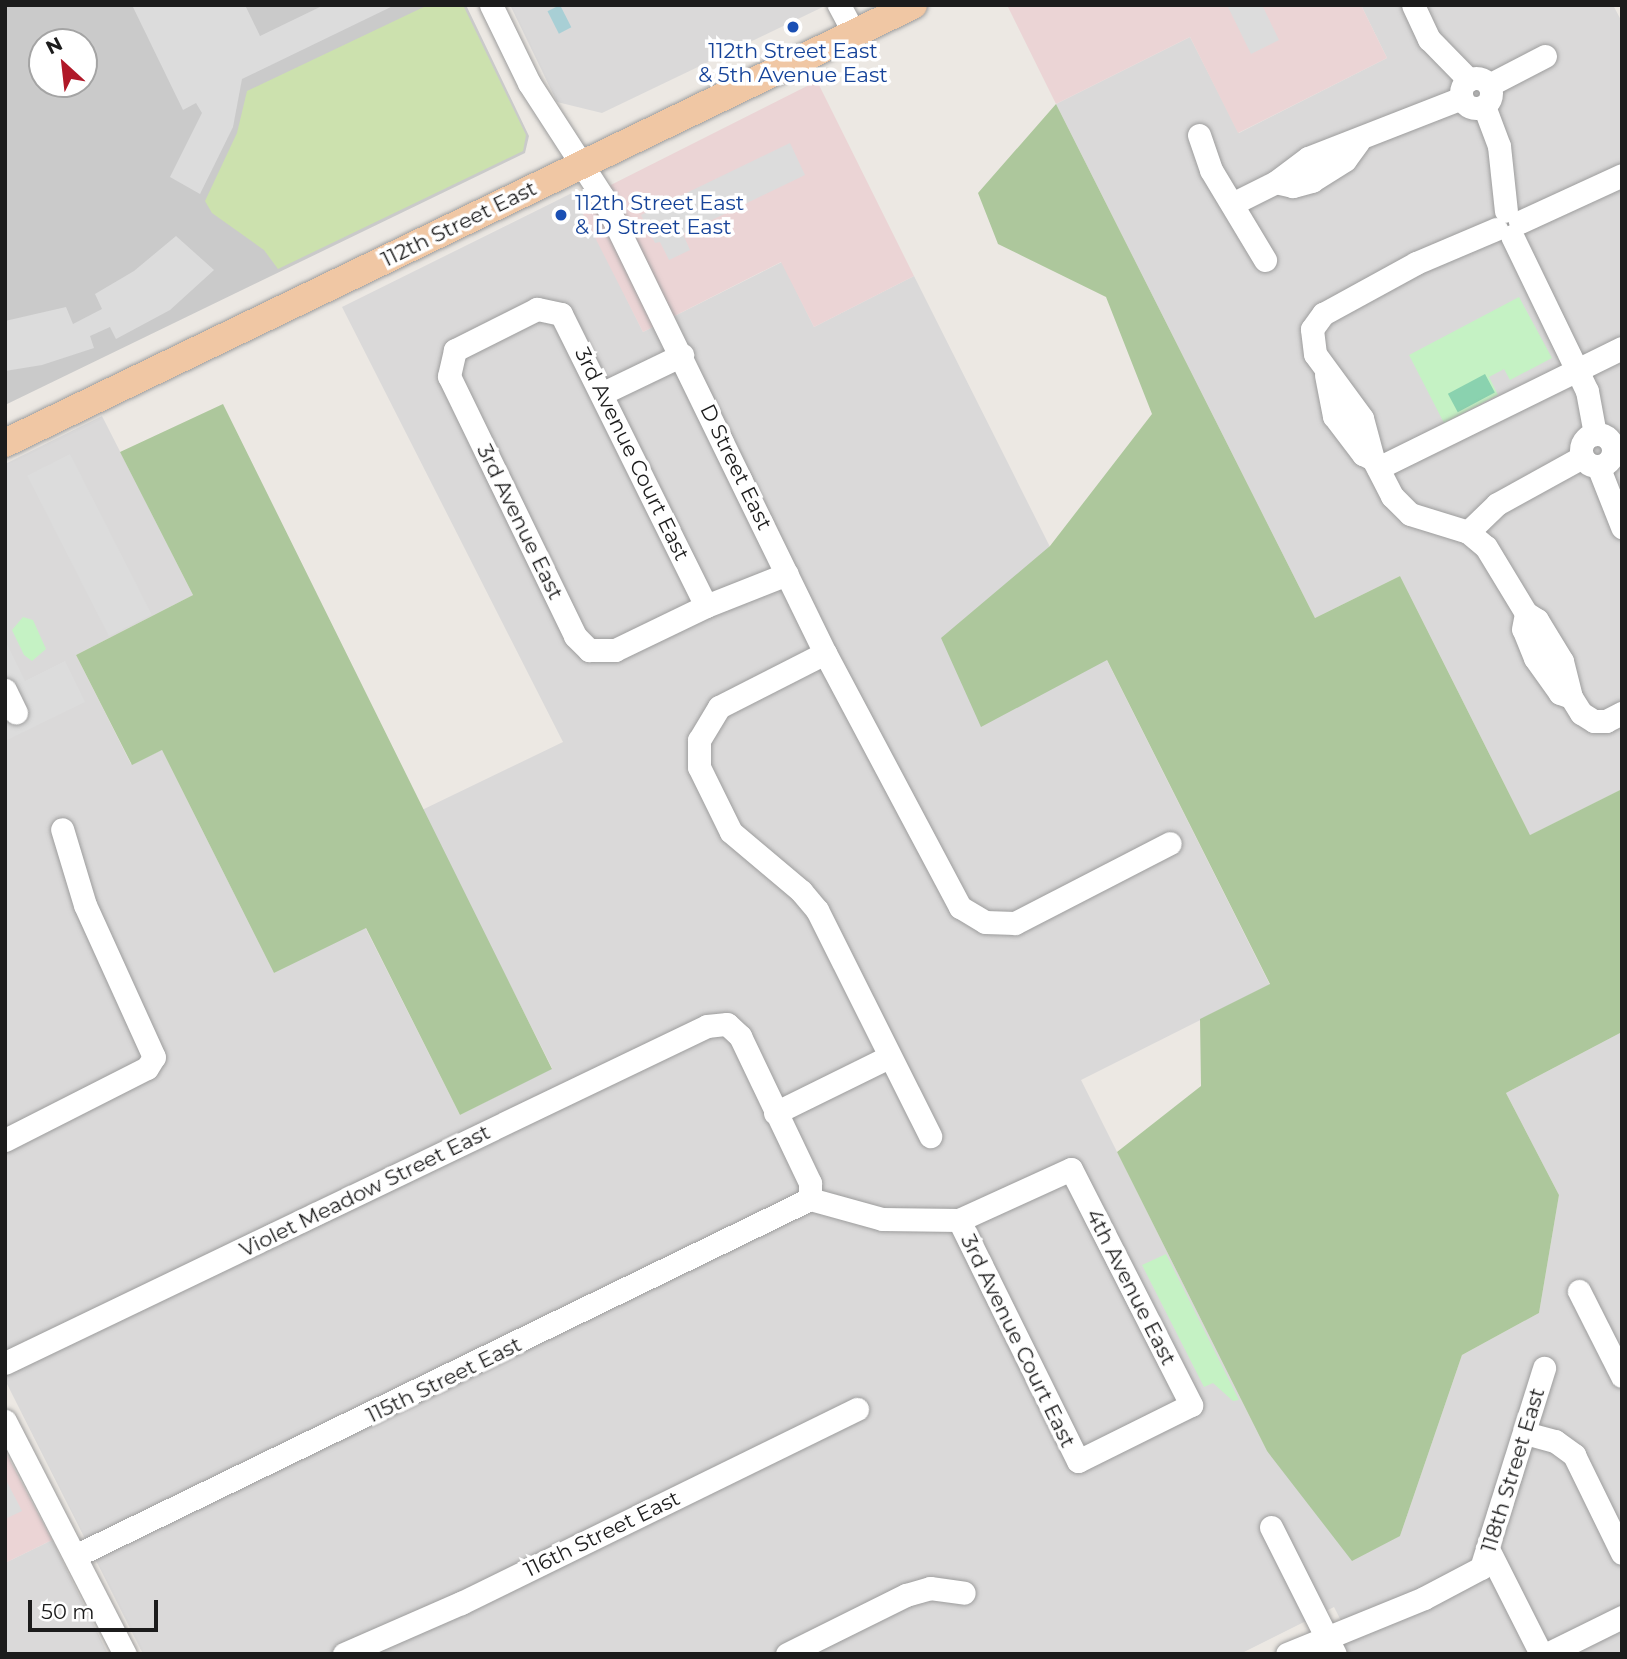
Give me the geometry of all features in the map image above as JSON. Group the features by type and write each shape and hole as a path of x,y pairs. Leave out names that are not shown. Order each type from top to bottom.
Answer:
{"main road":[{"name":"112th Street East","path":"5,443 913,5"}],"street":[{"name":"D Street East","path":"491,5 529,83 602,196 682,355 825,653 960,907 985,922 1015,923 1170,843"},
{"path":"839,5 853,33"},
{"path":"1413,5 1429,38 1476,92 1499,146 1509,225 1609,438 1609,461 1590,462 1497,504 1468,532"},
{"path":"1234,203 1276,182 1308,158 1358,142 1476,92 1545,56"},
{"path":"1199,135 1212,170 1234,203 1265,260"},
{"path":"1622,175 1416,263 1323,314 1315,323 1310,344 1326,374 1334,416 1363,454 1375,463 1392,496 1410,514 1468,532 1498,562 1526,613 1523,629 1535,658 1560,694 1571,697 1588,718 1606,721 1622,713"},
{"name":"3rd Avenue Court East","path":"449,364 455,350 467,341 537,309 551,310 569,323 706,606"},
{"path":"1375,463 1622,348"},
{"path":"603,393 682,355"},
{"name":"3rd Avenue East","path":"449,364 449,376 575,636 589,650 615,650 706,606"},
{"path":"1590,462 1622,527"},
{"path":"706,606 787,574"},
{"path":"825,653 719,707 704,728 699,759 706,787 731,832 801,891 817,910 930,1136"},
{"path":"5,690 16,713"},
{"path":"5,1140 147,1068 155,1051 85,905 62,829"},
{"name":"Violet Meadow Street East","path":"5,1363 707,1026 727,1024 740,1036 775,1113"},
{"path":"889,1057 775,1113 810,1183 810,1199 882,1219 959,1220"},
{"name":"4th Avenue East","path":"959,1220 1071,1169 1191,1405 1078,1461"},
{"name":"115th Street East","path":"75,1556 810,1199"},
{"name":"3rd Avenue Court East","path":"959,1220 1078,1461"},
{"path":"1579,1291 1622,1376"},
{"name":"118th Street East","path":"1287,1654 1330,1644 1474,1574 1489,1551 1544,1368"},
{"name":"116th Street East","path":"344,1654 461,1603 857,1409"},
{"path":"5,1420 125,1654"},
{"path":"1525,1433 1555,1441 1574,1455 1622,1553"},
{"path":"1271,1527 1330,1644"},
{"path":"1489,1551 1541,1654"},
{"path":"787,1654 906,1595 930,1588 964,1593"},
{"path":"1547,1654 1622,1617"}],"shaded area":[{"path":"5,5 466,5 529,136 525,153 5,405"},
{"path":"132,5 245,5 260,36 324,5 395,5 242,79 233,127 200,194 170,177 202,113 196,103 183,110"},
{"path":"510,5 827,5 602,113 557,102"},
{"path":"1007,5 1361,5 1387,58 1238,133 1190,37 1056,104"},
{"path":"1227,5 1262,5 1279,40 1251,54"},
{"path":"1361,5 1613,5 1622,22 1622,789 1530,835 1400,576 1315,618 1056,104 1190,37 1239,133 1387,58"},
{"path":"817,81 914,276 814,327 781,262 643,332 577,202"},
{"path":"790,143 805,175 683,234 690,250 669,260 660,242 655,243 641,215"},
{"path":"574,192 643,332 782,262 814,327 914,276 1270,985 1081,1080 1267,1451 1400,1536 1462,1355 1539,1313 1559,1195 1506,1093 1622,1032 1622,1654 1324,1654 1351,1640 1334,1607 1240,1654 143,1654 5,1380 5,464 102,416 193,595 76,655 131,764 162,750 274,973 365,927 460,1115 552,1068 422,810 563,742 342,307"},
{"path":"176,236 214,270 170,310 116,339 110,327 90,336 94,348 42,365 5,371 5,321 66,307 73,324 102,309 95,294 134,271"},
{"path":"70,454 152,614 109,636 27,476"},
{"path":"5,640 25,681 65,661 85,702 5,741"},
{"path":"5,1451 52,1540 5,1563"},
{"path":"5,1478 22,1511 5,1519"},
{"path":"52,1540 108,1654 5,1654 5,1563"}],"green space":[{"path":"428,5 463,5 526,135 523,151 278,269 264,250 212,213 205,201 237,133 247,91"},
{"path":"1056,104 1315,618 1400,576 1530,835 1622,789 1622,1032 1506,1093 1559,1195 1539,1313 1462,1355 1400,1536 1352,1561 1267,1451 1117,1152 1201,1086 1200,1019 1270,984 1107,660 981,727 941,638 1050,546 1152,414 1106,297 998,244 978,193"},
{"path":"1519,297 1552,358 1510,380 1504,369 1489,377 1498,395 1444,423 1409,355"},
{"path":"1485,374 1495,393 1458,412 1448,394"},
{"path":"223,404 552,1069 460,1115 366,928 274,973 162,750 132,765 76,655 193,595 120,452"},
{"path":"23,617 33,620 46,649 32,661 24,655 12,630"},
{"path":"1166,1254 1239,1400 1233,1401 1213,1383 1204,1387 1142,1265"}],"water":[{"path":"560,5 571,27 559,34 548,11"}],"place":[{"name":"112th Street East & 5th Avenue East","path":"793,27"},
{"name":"112th Street East & D Street East","path":"561,215"}]}
